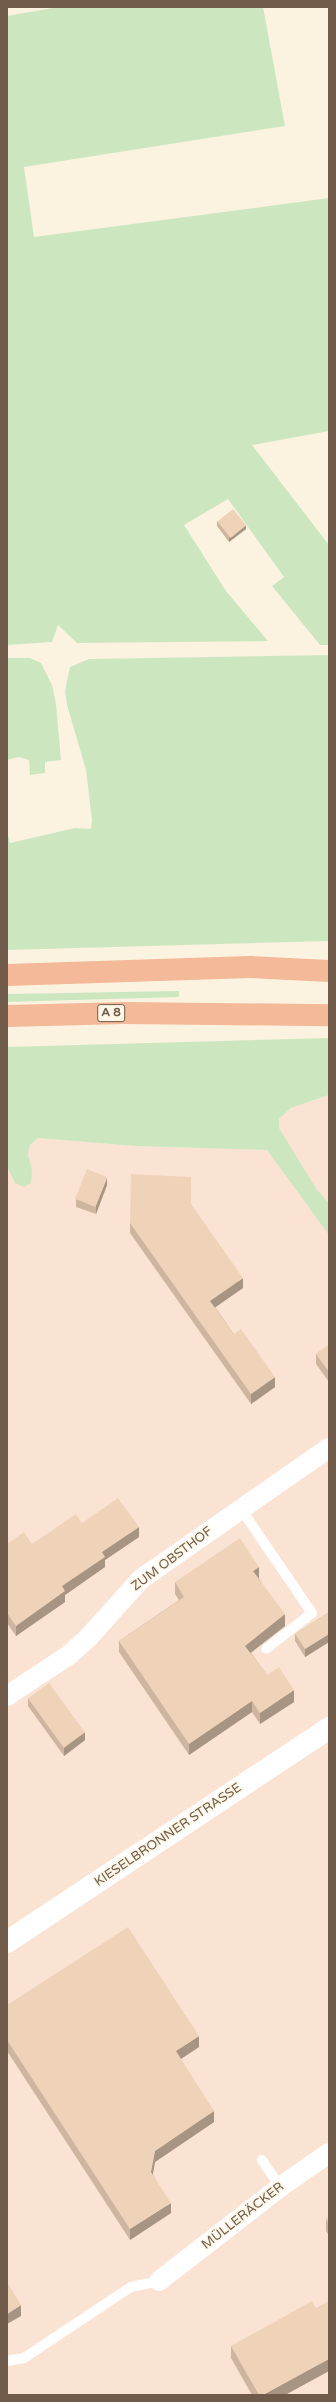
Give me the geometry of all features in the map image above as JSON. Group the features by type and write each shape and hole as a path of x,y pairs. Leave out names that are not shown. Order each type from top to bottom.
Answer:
{"highway":[{"path":"7,975 250,968 329,971"},
{"name":"A 8","path":"7,1016 124,1013 329,1015"}],"street":[{"name":"ZUM OBSTHOF","path":"7,1696 69,1655 88,1638 141,1579 329,1448"},
{"name":"KIESELBRONNER STRASSE","path":"7,1942 329,1728"},
{"name":"MÜLLERÄCKER","path":"159,2281 280,2187 329,2152"}],"lane":[{"path":"241,1509 312,1612 266,1649"},
{"path":"262,2160 280,2187"},
{"path":"7,2361 24,2358 131,2286 159,2281"}],"shaded area":[{"path":"329,1095 329,2395 7,2395 7,1167 15,1183 32,1169 28,1155 30,1145 38,1138 134,1146 267,1150 279,1128 279,1119 291,1108"}],"green space":[{"path":"59,7 263,7 285,126 24,167 34,237 329,198 329,431 252,445 329,545 329,645 320,645 272,586 284,577 228,499 184,525 226,591 268,641 77,643 58,625 52,642 7,645 7,16"},
{"path":"329,655 329,941 7,950 7,831 10,843 75,828 91,829 92,820 86,770 67,705 65,691 70,667 89,659"},
{"path":"7,658 30,658 41,663 52,685 56,704 61,760 45,762 45,773 30,775 29,760 19,757 7,760"},
{"path":"179,991 179,997 7,1002 7,994"},
{"path":"329,1038 329,1095 291,1108 279,1119 279,1128 317,1190 329,1203 329,1235 267,1150 134,1146 38,1138 30,1145 28,1155 32,1169 31,1183 24,1187 15,1183 7,1167 7,1047"}],"building":[{"path":"233,509 246,525 231,538 217,522"},
{"path":"87,1169 107,1177 95,1207 75,1199"},
{"path":"131,1174 191,1177 191,1204 243,1278 210,1301 234,1334 241,1329 275,1377 251,1394 130,1223"},
{"path":"329,1345 329,1372 316,1354"},
{"path":"118,1498 139,1527 102,1552 105,1557 62,1586 65,1591 16,1626 7,1613 7,1544 24,1532 32,1544 76,1514 82,1523"},
{"path":"240,1538 259,1567 253,1571 285,1614 245,1646 267,1675 279,1667 294,1690 260,1713 252,1701 189,1744 119,1641 184,1597 175,1582"},
{"path":"329,1612 329,1634 305,1649 295,1634"},
{"path":"49,1683 85,1732 64,1748 28,1698"},
{"path":"128,1927 199,2036 176,2051 214,2111 155,2151 151,2172 171,2203 130,2229 7,2040 7,2005"},
{"path":"329,2217 329,2224 326,2219"},
{"path":"7,2282 21,2305 7,2314"},
{"path":"312,2301 316,2308 329,2301 329,2359 263,2395 259,2395 231,2346"}]}
